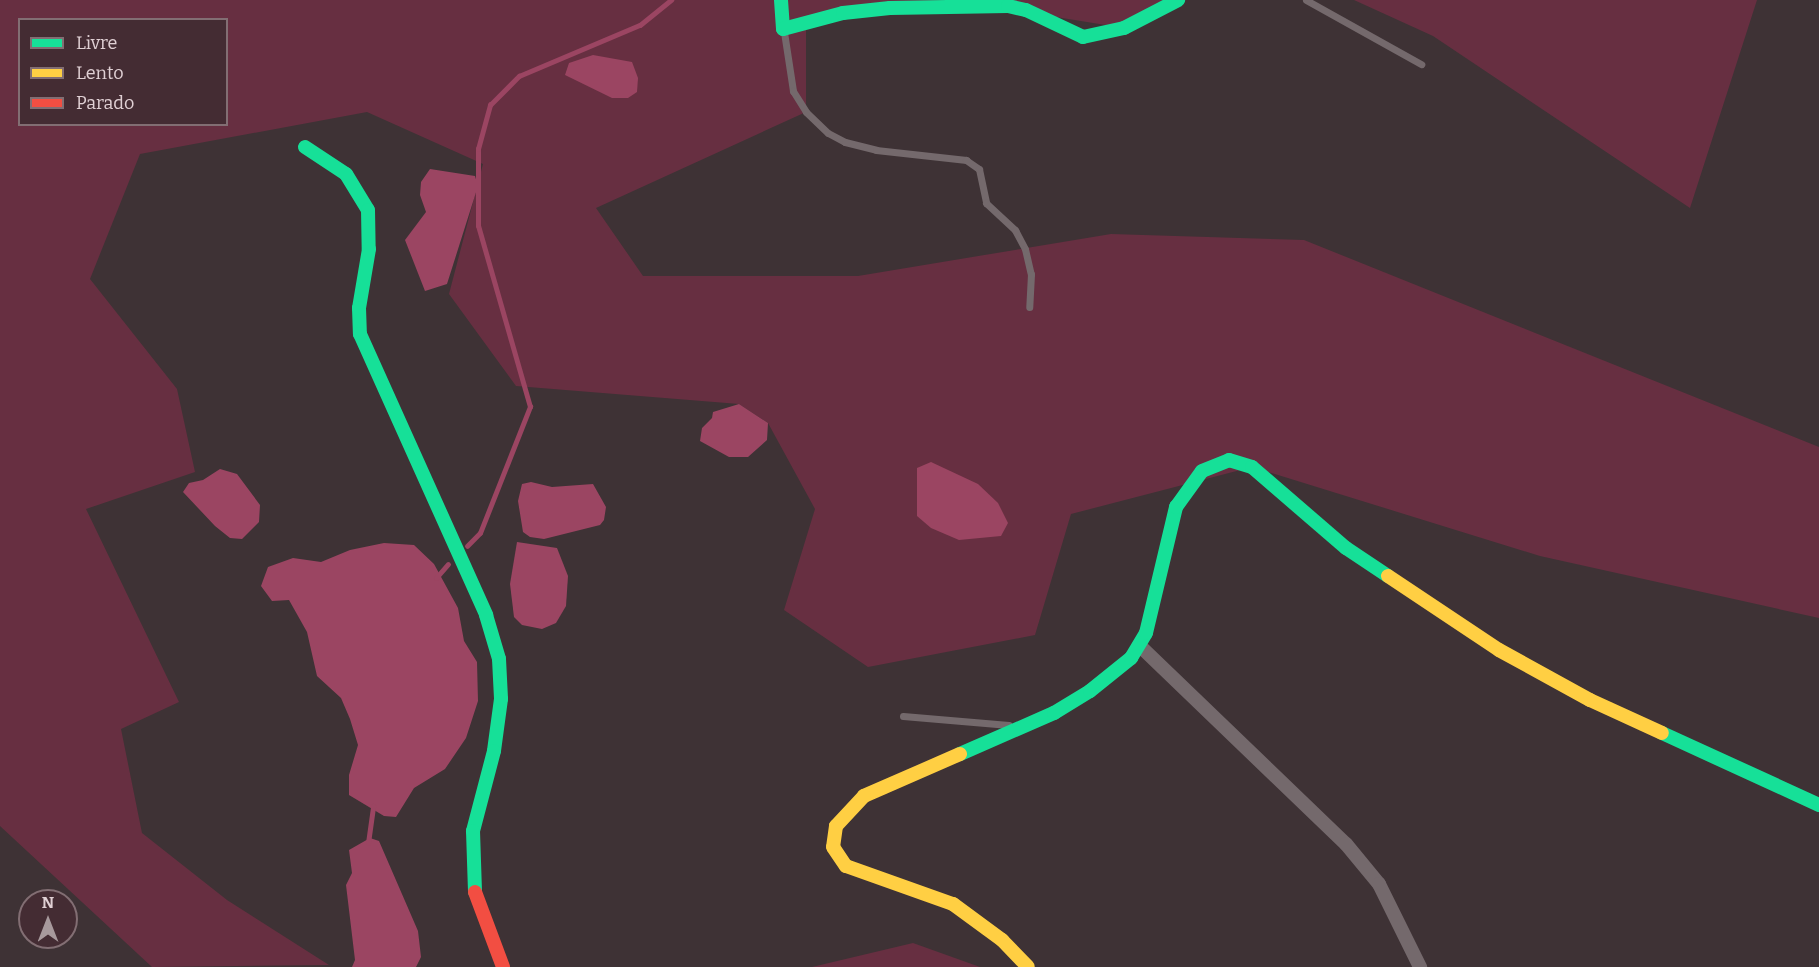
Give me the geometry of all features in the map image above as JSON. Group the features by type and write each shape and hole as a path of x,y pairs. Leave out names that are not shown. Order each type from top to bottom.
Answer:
{"street":[{"path":"781,0 783,29 843,13 890,8 1008,6 1026,10 1083,37 1124,28 1178,0"},
{"path":"305,147 346,174 361,193 368,210 369,249 359,308 360,334 486,615 499,659 501,699 494,751 473,831 471,853 472,882 482,918 503,967"},
{"path":"1028,967 1002,940 953,904 846,867 832,841 836,826 847,810 864,796 1029,724 1090,691 1140,646 1182,495 1203,471 1216,463 1238,461 1278,487 1346,548 1499,650 1599,704 1819,805"},
{"path":"1140,646 1346,844 1379,884 1420,967"}],"lane":[{"path":"1306,0 1421,64"},
{"path":"783,29 786,65 793,92 806,111 828,133 845,142 876,150 966,160 979,169 986,202 1015,231 1026,249 1031,274 1029,307"},
{"path":"903,716 989,726 1029,724"}],"shaded area":[{"path":"0,0 1168,0 1124,28 982,5 806,21 806,112 596,208 643,276 858,276 1111,234 1304,240 1819,447 1819,618 1540,556 1252,467 1071,514 1035,635 868,667 784,610 815,509 768,423 739,404 516,386 449,294 483,164 367,112 140,154 90,279 177,389 195,472 86,509 179,702 121,729 142,833 227,900 329,965 152,967 78,898 78,889 68,889 0,826"},
{"path":"1354,0 1757,0 1690,208 1433,36"},
{"path":"593,55 632,62 638,78 637,92 628,98 612,98 565,75 569,63"},
{"path":"430,169 475,176 478,186 447,284 425,291 405,240 426,212 420,195 421,182"},
{"path":"739,404 768,423 767,440 748,457 729,457 700,441 702,428 712,418 713,412"},
{"path":"931,462 978,484 998,503 1008,523 1001,536 959,540 931,528 917,516 917,468"},
{"path":"220,469 237,474 260,505 259,522 242,539 230,538 215,526 183,492 189,483 203,480"},
{"path":"531,482 552,487 593,484 606,507 604,520 600,525 544,539 530,537 523,532 518,501 522,484"},
{"path":"517,542 557,548 568,576 566,606 556,623 542,629 522,625 514,617 510,584"},
{"path":"384,543 414,545 434,564 458,608 464,641 477,662 478,701 466,738 445,769 414,788 396,817 384,816 349,795 349,775 358,745 350,719 341,698 317,676 307,632 289,600 272,601 261,586 268,567 293,558 321,562 350,550"},
{"path":"370,838 379,841 418,931 421,957 416,967 352,967 355,960 346,885 352,873 349,850"},
{"path":"913,943 980,967 812,967"}],"waterway":[{"path":"467,546 480,533 530,407 478,226 478,149 490,105 519,76 640,25 671,0"},
{"path":"436,578 448,564"},
{"path":"368,843 373,806"}],"traffic: fast":[{"path":"781,0 783,29 843,13 890,8 1008,6 1026,10 1083,37 1124,28 1178,0"},
{"path":"305,147 346,174 368,210 369,249 359,308 360,334 486,615 499,659 501,699 494,751 473,831 475,892"},
{"path":"960,754 1054,713 1090,691 1131,658 1146,633 1176,507 1202,471 1229,460 1252,467 1346,548 1388,576"},
{"path":"1662,733 1819,805"}],"traffic: slow":[{"path":"1388,576 1499,650 1590,700 1662,733"},
{"path":"960,754 864,796 836,826 833,847 846,866 953,904 1002,940 1028,967"}],"traffic: jam":[{"path":"475,892 503,967"}]}
